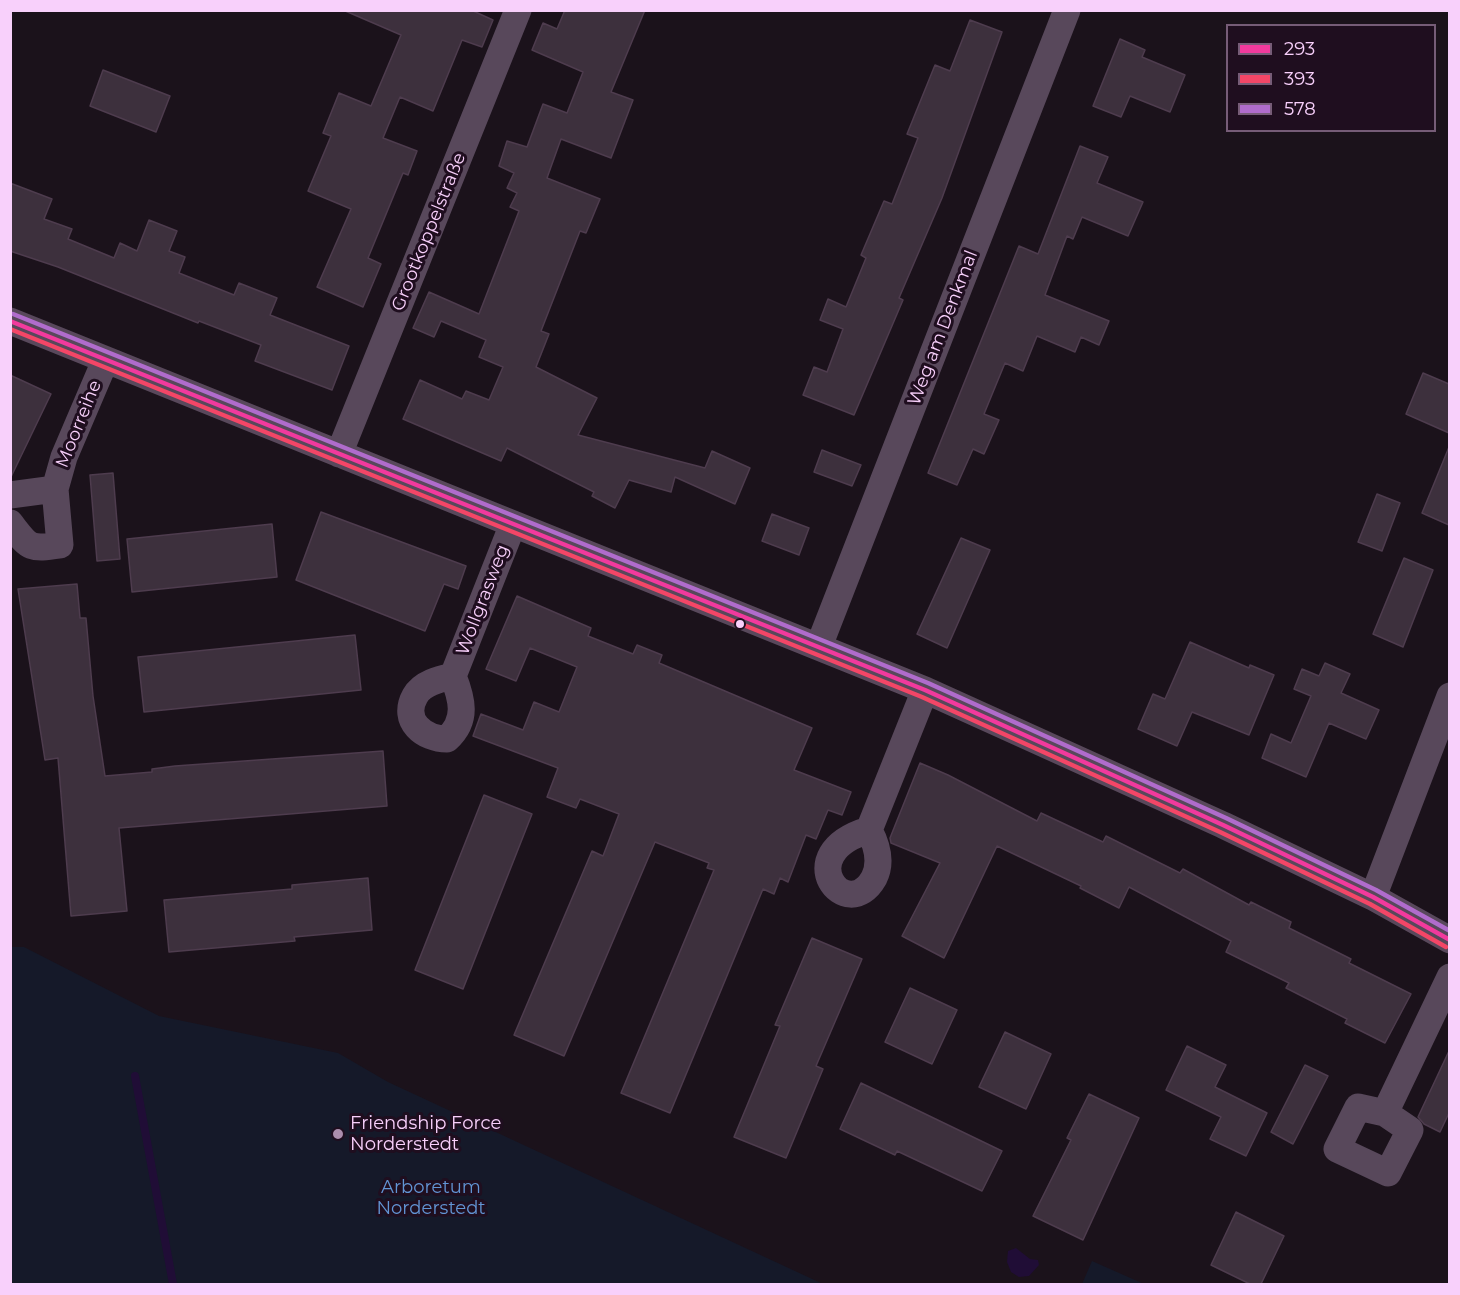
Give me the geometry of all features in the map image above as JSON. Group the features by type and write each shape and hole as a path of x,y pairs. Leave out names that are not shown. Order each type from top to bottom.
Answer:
{"street":[{"name":"Grootkoppelstraße","path":"339,454 518,10"},
{"name":"Weg am Denkmal","path":"819,646 1067,10"},
{"path":"10,321 925,690 1223,825 1372,897 1449,940"},
{"name":"Moorreihe","path":"10,523 19,538 29,545 41,548 60,545 55,489 64,457 105,361"},
{"name":"Moorreihe","path":"10,495 55,489"},
{"name":"Wollgrasweg","path":"453,676 513,524"},
{"path":"869,830 925,690"},
{"path":"1372,897 1449,699"},
{"path":"1384,1113 1449,977"}],"green space":[{"name":"Arboretum Norderstedt","path":"11,947 24,947 159,1016 338,1053 388,1082 823,1284 11,1284"},
{"path":"1092,1261 1144,1284 1082,1284"}],"shaded area":[{"path":"1016,1248 1030,1259 1038,1260 1039,1265 1029,1276 1019,1277 1011,1272 1007,1262 1008,1251"}],"building":[{"path":"343,10 471,10 493,20 482,47 462,40 433,111 400,97 383,138 417,151 408,175 403,173 368,258 381,264 363,307 317,287 351,209 308,191 331,136 323,133 339,93 371,106 401,35"},
{"path":"565,10 645,10 611,92 633,100 611,158 561,139 547,178 600,199 586,233 580,231 541,331 549,334 536,367 597,398 578,435 705,468 712,451 750,468 735,504 675,477 671,492 629,480 615,508 592,496 594,492 507,448 501,461 403,419 420,380 462,399 466,391 489,400 503,367 479,357 486,340 441,321 434,337 413,328 429,292 479,314 519,211 510,207 517,193 507,188 514,173 499,166 507,141 527,147 543,104 567,113 583,72 532,50 543,23 557,29"},
{"path":"970,20 1002,32 942,198 899,298 903,300 854,415 803,395 814,367 827,372 843,329 820,320 828,299 846,307 866,258 861,255 884,201 892,204 918,138 907,134 935,65 950,71"},
{"path":"1120,39 1145,50 1142,57 1185,75 1170,112 1130,96 1121,117 1093,106"},
{"path":"103,70 170,96 156,132 90,106"},
{"path":"1080,146 1108,157 1097,183 1143,202 1128,236 1082,217 1073,239 1067,236 1045,295 1109,321 1099,345 1081,337 1075,352 1037,336 1023,371 1005,363 984,414 999,420 984,454 973,449 957,485 928,473 1019,246 1038,254"},
{"path":"10,183 52,199 44,219 72,229 68,239 114,258 120,243 137,251 149,220 177,231 169,251 185,257 179,273 234,295 239,283 277,298 270,315 349,346 332,390 255,361 261,345 199,321 198,323 58,267 10,251"},
{"path":"1423,373 1449,384 1449,433 1406,414"},
{"path":"10,375 51,394 10,479"},
{"path":"1449,447 1449,525 1422,513"},
{"path":"822,450 861,465 852,486 814,472"},
{"path":"113,473 120,559 97,561 90,475"},
{"path":"1377,494 1400,503 1382,551 1358,542"},
{"path":"321,512 466,566 458,589 444,584 425,631 296,580"},
{"path":"772,514 809,528 799,555 762,541"},
{"path":"272,524 277,577 132,592 127,539"},
{"path":"961,538 990,550 947,648 917,634"},
{"path":"1404,558 1433,570 1403,647 1373,634"},
{"path":"77,584 80,618 86,618 93,696 105,776 152,772 152,769 175,766 383,751 387,806 119,828 127,911 71,916 58,758 45,760 18,589"},
{"path":"517,596 591,628 588,636 633,654 637,645 662,655 659,663 812,728 794,770 851,792 842,815 828,810 816,839 806,835 788,882 780,878 774,894 763,889 670,1113 621,1093 714,870 707,868 709,863 655,842 564,1056 514,1035 592,851 603,856 619,814 580,799 576,808 547,797 558,768 473,736 481,714 523,730 534,702 559,712 577,667 530,648 516,681 486,669"},
{"path":"355,635 361,690 144,712 138,657"},
{"path":"1190,642 1249,668 1250,665 1274,675 1249,735 1192,712 1177,746 1138,729 1153,694 1165,699"},
{"path":"1325,663 1350,674 1341,693 1379,710 1366,739 1329,723 1306,777 1262,758 1271,734 1291,743 1311,696 1294,689 1302,669 1319,676"},
{"path":"920,763 1037,821 1041,813 1103,842 1106,836 1180,873 1183,869 1249,905 1251,902 1291,922 1289,928 1351,959 1349,963 1411,994 1385,1043 1345,1023 1347,1019 1286,988 1289,983 1226,952 1231,941 1129,887 1119,908 1080,888 1081,886 997,846 944,958 902,936 940,863 891,843 890,838"},
{"path":"484,795 532,814 463,989 415,970"},
{"path":"368,878 372,930 294,937 295,941 169,952 164,900 292,889 292,885"},
{"path":"812,938 862,959 816,1066 823,1069 786,1158 734,1137 780,1026 775,1025"},
{"path":"910,988 957,1010 932,1064 885,1042"},
{"path":"1005,1032 1051,1054 1026,1109 979,1087"},
{"path":"1187,1046 1226,1065 1215,1087 1267,1113 1246,1156 1210,1139 1221,1117 1166,1090"},
{"path":"1449,1051 1449,1113 1440,1132 1424,1124 1418,1117"},
{"path":"1305,1065 1328,1076 1293,1144 1271,1132"},
{"path":"861,1083 1002,1151 982,1191 897,1151 895,1155 840,1129"},
{"path":"1089,1094 1139,1118 1083,1240 1033,1216 1071,1140 1067,1138"},
{"path":"1236,1212 1284,1236 1261,1284 1250,1284 1211,1265"}],"waterway":[{"path":"135,1076 173,1284"}],"transit line":[{"name":"578","path":"13,314 928,683 1226,818 1376,890 1450,931"},
{"name":"293","path":"10,321 925,690 1223,825 1373,897 1450,940"},
{"name":"393","path":"10,329 922,697 1220,832 1370,904 1446,947"}],"place":[{"name":"Friendship Force Norderstedt","path":"338,1134"}]}
